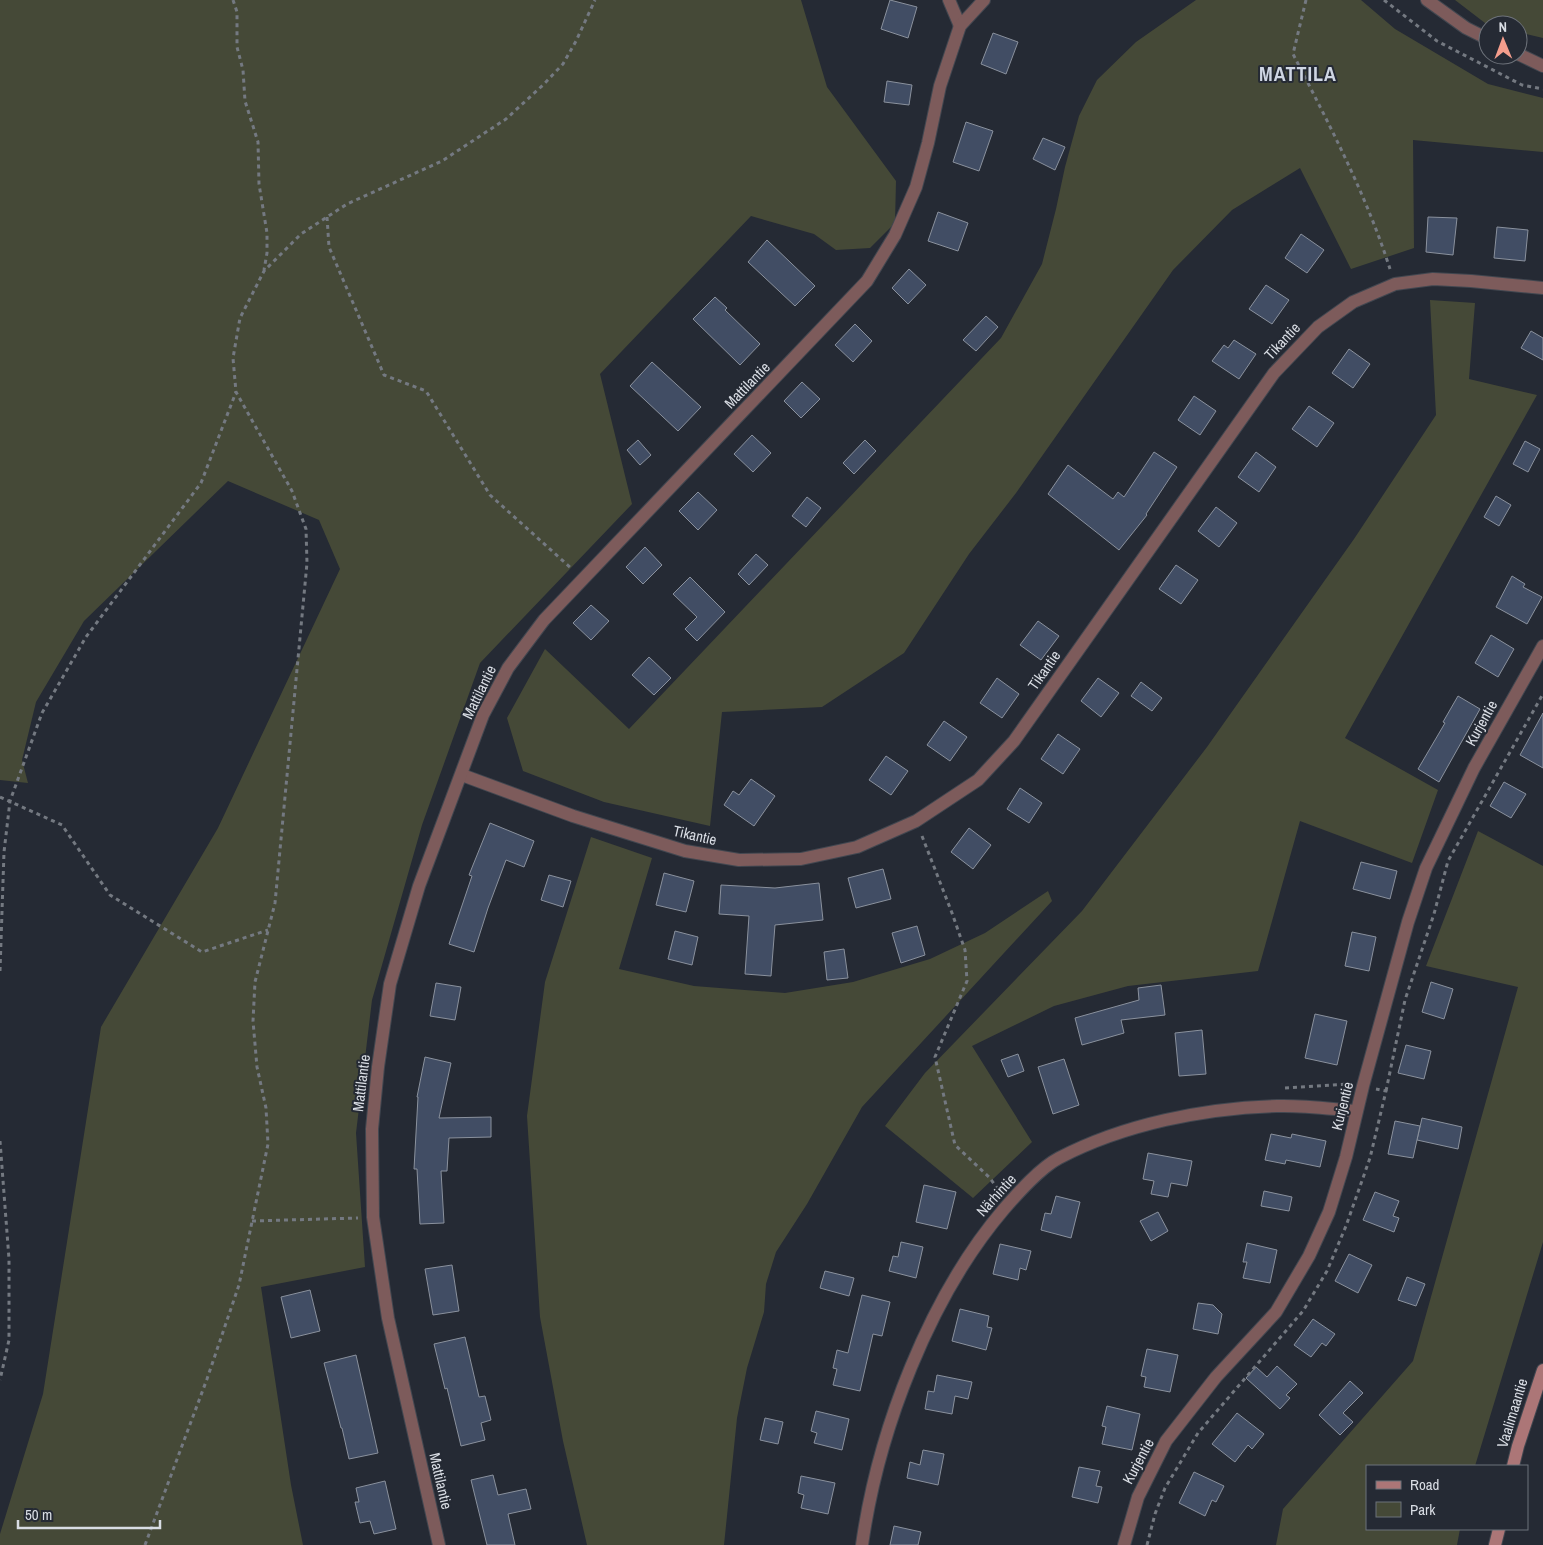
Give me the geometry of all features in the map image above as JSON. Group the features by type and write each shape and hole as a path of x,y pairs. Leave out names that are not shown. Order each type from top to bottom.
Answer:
{"main road":[{"name":"Vaalimaantie","path":"1513,1465 1543,1370"},
{"path":"1495,1545 1498,1530"}],"street":[{"path":"949,0 960,26"},
{"name":"Mattilantie","path":"440,1545 388,1318 373,1217 372,1129 378,1067 390,984 419,886 483,715 508,668 544,620 867,281 896,235 916,187 928,143 940,86 960,26 984,0"},
{"path":"1427,0 1466,28 1478,34"},
{"path":"1528,59 1543,66"},
{"name":"Tikantie","path":"462,775 573,816 685,851 739,860 801,859 857,847 916,821 978,780 1014,741 1274,373 1318,327 1353,302 1395,284 1433,279 1543,288"},
{"name":"Kurjentie","path":"1124,1545 1138,1497 1166,1442 1216,1377 1276,1312 1309,1256 1329,1212 1346,1157 1356,1111 1408,922 1426,868 1474,768 1543,646"},
{"name":"Närhintie","path":"862,1545 881,1450 910,1370 947,1292 984,1232 1023,1188 1057,1159 1092,1143 1142,1126 1217,1111 1279,1106 1356,1111"}],"path":[{"path":"145,1545 206,1379 238,1285 268,1144 266,1108 257,1067 253,1021 256,982 275,904 306,573 306,529 292,491 236,392 233,358 240,318 264,270 267,253 267,233 259,184 258,142 245,101 243,70 237,47 237,12 233,0"},
{"path":"264,270 300,234 347,204 442,161 506,119 543,85 562,64 576,42 595,0"},
{"path":"1306,0 1293,54 1352,171 1382,245 1395,284"},
{"path":"1384,0 1437,41 1522,85 1543,89"},
{"path":"327,217 329,247 384,375 426,391 490,495 583,579"},
{"path":"0,971 4,852 10,801 42,713 86,637 201,483 236,392"},
{"path":"1386,1091 1405,1000 1434,914 1448,861 1543,694"},
{"path":"0,797 62,825 110,895 202,952 268,930"},
{"path":"916,821 952,913 964,950 967,981 935,1057 955,1144 989,1177 1009,1204"},
{"path":"1277,1089 1346,1084 1363,1086"},
{"path":"0,1141 9,1259 9,1340 0,1380"},
{"path":"252,1221 373,1217"}],"green space":[{"path":"0,0 801,0 827,87 896,181 895,223 870,248 836,250 814,234 751,216 600,374 632,504 480,663 422,825 372,1000 356,1133 365,1267 261,1287 291,1485 303,1545 0,1545 0,1534 43,1394 101,1027 218,828 340,569 319,520 228,481 84,621 36,702 22,760 28,783 0,780"},
{"path":"1196,0 1361,0 1395,29 1488,84 1543,98 1543,152 1413,140 1414,248 1351,269 1300,168 1232,210 1173,270 1016,493 969,554 904,653 822,707 722,712 710,826 604,802 523,771 507,718 545,649 629,729 1001,338 1042,264 1079,116 1097,80 1136,42"},
{"path":"1455,0 1543,0 1543,38 1528,34 1528,15 1478,15 1478,18"},
{"path":"1430,300 1475,303 1469,379 1537,395 1345,738 1438,790 1412,863 1300,821 1258,971 1128,986 1054,1006 972,1046 1032,1142 973,1198 885,1126 925,1073 1082,911 1207,747 1354,539 1436,415"},
{"path":"1478,831 1543,866 1543,1242 1475,1465 1366,1465 1366,1530 1460,1530 1457,1545 1276,1545 1283,1509 1413,1361 1518,987 1426,966"},
{"path":"591,837 652,858 619,969 694,986 785,993 853,982 930,959 985,933 1048,891 1052,901 862,1107 807,1204 776,1252 766,1284 764,1312 747,1368 737,1418 724,1545 587,1545 563,1441 540,1317 527,1116 545,982"}],"building":[{"path":"890,0 917,7 908,38 881,29"},
{"path":"993,33 1018,42 1006,74 981,64"},
{"path":"887,81 912,85 909,105 884,102"},
{"path":"966,122 993,131 979,171 953,162"},
{"path":"1043,138 1065,147 1055,170 1033,159"},
{"path":"938,212 968,223 958,251 928,241"},
{"path":"1428,217 1457,218 1453,255 1426,252"},
{"path":"1497,227 1528,230 1525,261 1494,258"},
{"path":"1301,234 1324,250 1307,273 1285,258"},
{"path":"767,240 815,286 795,306 748,262"},
{"path":"909,269 926,285 908,304 892,288"},
{"path":"1266,285 1289,300 1272,324 1249,309"},
{"path":"715,297 727,308 725,310 760,344 740,365 693,319"},
{"path":"986,316 998,327 976,351 963,340"},
{"path":"855,324 872,341 853,362 835,345"},
{"path":"1531,331 1543,338 1543,360 1521,348"},
{"path":"1234,340 1256,354 1239,379 1212,361 1224,345 1228,348"},
{"path":"1349,349 1370,364 1353,388 1332,373"},
{"path":"652,362 701,407 678,431 630,386"},
{"path":"802,382 820,399 801,418 784,401"},
{"path":"1194,396 1216,411 1200,435 1178,420"},
{"path":"1309,406 1334,423 1317,447 1292,429"},
{"path":"752,435 771,453 753,472 734,454"},
{"path":"638,440 651,455 640,465 627,450"},
{"path":"865,440 876,451 854,474 843,463"},
{"path":"1525,441 1540,449 1528,472 1513,464"},
{"path":"1154,452 1177,467 1147,515 1119,550 1048,494 1068,465 1113,499 1118,492 1124,497"},
{"path":"1256,452 1276,467 1259,492 1238,477"},
{"path":"698,492 717,510 698,530 679,511"},
{"path":"1496,496 1511,505 1499,526 1484,517"},
{"path":"807,497 821,508 806,527 792,516"},
{"path":"1216,507 1237,523 1219,547 1198,531"},
{"path":"645,547 662,565 643,584 626,567"},
{"path":"756,554 768,565 749,585 738,574"},
{"path":"1176,565 1198,580 1181,604 1159,589"},
{"path":"1512,576 1525,584 1523,587 1542,597 1527,624 1496,607"},
{"path":"690,577 725,612 697,641 685,629 697,617 673,594"},
{"path":"591,605 609,621 591,640 573,623"},
{"path":"1038,621 1059,636 1041,660 1020,645"},
{"path":"1491,635 1514,649 1498,677 1475,663"},
{"path":"649,657 671,678 654,695 632,675"},
{"path":"997,678 1019,694 1002,718 980,703"},
{"path":"1098,678 1119,693 1101,717 1081,701"},
{"path":"1141,682 1162,698 1152,711 1131,696"},
{"path":"1458,696 1480,709 1439,782 1418,769 1445,723 1443,722"},
{"path":"1543,713 1543,768 1520,755"},
{"path":"944,721 967,737 950,761 927,745"},
{"path":"1058,734 1080,749 1063,774 1041,759"},
{"path":"886,756 908,771 891,795 869,780"},
{"path":"751,779 775,796 754,826 724,805 733,791 739,795"},
{"path":"1504,782 1526,794 1511,818 1490,806"},
{"path":"1020,788 1042,803 1029,823 1007,809"},
{"path":"490,823 534,841 524,867 506,860 474,952 449,944 472,876 469,875"},
{"path":"969,828 991,845 973,869 951,852"},
{"path":"1361,862 1397,871 1390,899 1353,889"},
{"path":"883,869 891,899 856,908 848,878"},
{"path":"664,873 694,881 686,912 656,905"},
{"path":"549,875 571,881 563,907 541,900"},
{"path":"819,883 823,920 775,925 771,976 745,974 749,916 719,914 721,885 775,888"},
{"path":"917,926 925,955 901,963 892,933"},
{"path":"675,931 698,937 692,965 668,959"},
{"path":"1352,932 1376,937 1369,971 1345,966"},
{"path":"844,949 848,978 827,980 824,952"},
{"path":"1431,982 1453,989 1444,1019 1422,1012"},
{"path":"436,983 461,987 455,1020 430,1016"},
{"path":"1161,985 1165,1015 1121,1020 1124,1033 1082,1045 1075,1018 1139,1000 1138,988"},
{"path":"1315,1014 1347,1021 1337,1065 1305,1058"},
{"path":"1202,1030 1206,1074 1179,1076 1175,1033"},
{"path":"1406,1045 1431,1051 1424,1079 1398,1073"},
{"path":"1018,1054 1024,1071 1008,1077 1001,1060"},
{"path":"425,1057 451,1063 439,1118 491,1117 491,1137 449,1138 447,1171 441,1171 444,1223 420,1224 417,1169 414,1169 417,1097"},
{"path":"1064,1059 1079,1105 1053,1114 1038,1067"},
{"path":"1422,1118 1462,1127 1458,1149 1417,1140"},
{"path":"1395,1121 1420,1126 1413,1158 1388,1154"},
{"path":"1271,1134 1291,1138 1292,1134 1326,1141 1320,1167 1286,1160 1285,1164 1265,1160"},
{"path":"1148,1153 1192,1161 1187,1186 1171,1183 1168,1197 1151,1194 1154,1181 1143,1179"},
{"path":"924,1185 956,1192 947,1229 916,1222"},
{"path":"1264,1191 1292,1197 1289,1211 1261,1206"},
{"path":"1375,1192 1399,1201 1393,1216 1399,1218 1394,1232 1363,1220"},
{"path":"1056,1196 1080,1202 1071,1238 1041,1230 1045,1213 1051,1214"},
{"path":"1158,1212 1168,1231 1151,1241 1140,1221"},
{"path":"901,1242 923,1247 916,1278 889,1271 893,1256 898,1257"},
{"path":"1247,1243 1277,1250 1270,1283 1243,1278 1247,1262 1243,1262"},
{"path":"1000,1244 1031,1251 1026,1270 1020,1268 1018,1280 993,1274"},
{"path":"1349,1254 1372,1265 1358,1293 1335,1281"},
{"path":"452,1265 459,1311 433,1315 425,1269"},
{"path":"825,1271 854,1278 849,1296 820,1288"},
{"path":"1407,1277 1425,1284 1416,1306 1398,1300"},
{"path":"310,1290 320,1331 291,1338 281,1297"},
{"path":"862,1295 890,1302 882,1336 873,1334 860,1391 833,1385 837,1369 833,1368 837,1350 848,1353"},
{"path":"1198,1303 1213,1305 1222,1314 1218,1334 1193,1329"},
{"path":"960,1309 989,1316 987,1327 992,1328 986,1350 952,1341"},
{"path":"1313,1319 1335,1334 1326,1346 1322,1343 1311,1357 1294,1345"},
{"path":"465,1337 479,1397 485,1396 491,1420 481,1423 485,1440 461,1446 434,1344"},
{"path":"1147,1349 1178,1355 1170,1392 1144,1387 1146,1377 1141,1376"},
{"path":"356,1355 378,1453 349,1459 324,1363"},
{"path":"1277,1366 1297,1384 1286,1395 1290,1398 1280,1409 1246,1378 1256,1367 1267,1377"},
{"path":"937,1375 972,1382 968,1399 955,1396 952,1414 925,1409 928,1391 934,1392"},
{"path":"1350,1381 1363,1393 1343,1413 1353,1422 1340,1435 1319,1415"},
{"path":"1107,1406 1140,1414 1132,1450 1102,1444 1106,1427 1102,1426"},
{"path":"816,1411 849,1419 842,1450 814,1443 817,1433 811,1431"},
{"path":"1237,1413 1264,1434 1252,1449 1248,1445 1235,1462 1212,1444"},
{"path":"765,1418 783,1422 778,1444 760,1440"},
{"path":"923,1450 944,1454 938,1485 907,1478 910,1462 920,1465"},
{"path":"1079,1467 1100,1471 1096,1486 1102,1487 1098,1503 1072,1497"},
{"path":"1194,1472 1224,1486 1216,1502 1212,1500 1205,1516 1179,1503"},
{"path":"493,1475 498,1495 526,1489 531,1509 508,1514 515,1545 487,1545 471,1480"},
{"path":"801,1476 835,1483 828,1514 801,1508 804,1495 798,1493"},
{"path":"385,1481 396,1529 374,1534 370,1521 360,1523 355,1502 359,1502 356,1488"},
{"path":"894,1526 921,1532 918,1545 890,1545"}],"district":[{"name":"MATTILA","path":"1298,73"}]}
